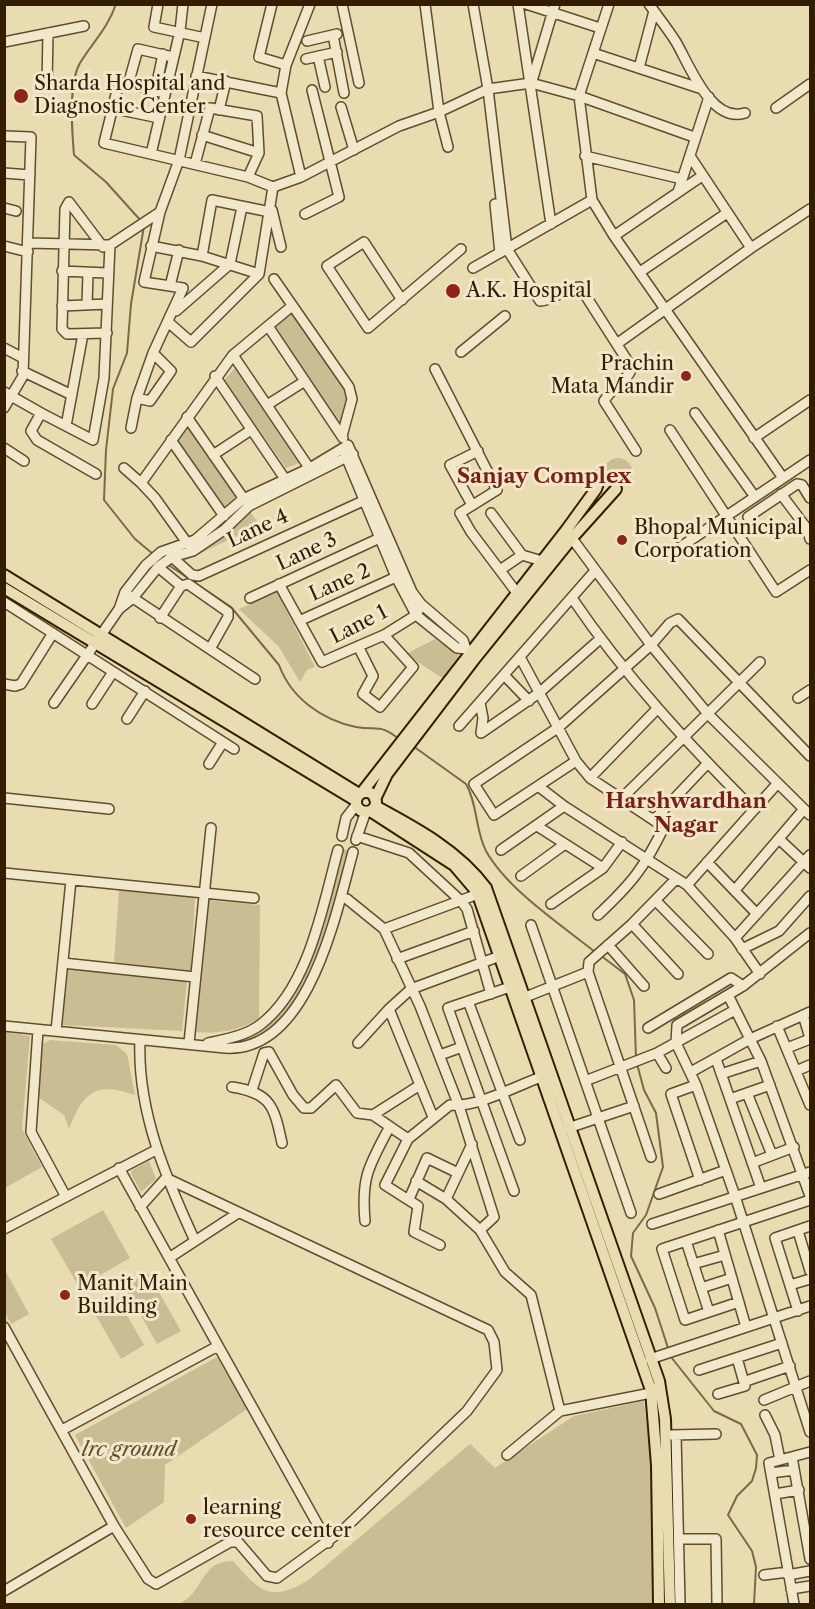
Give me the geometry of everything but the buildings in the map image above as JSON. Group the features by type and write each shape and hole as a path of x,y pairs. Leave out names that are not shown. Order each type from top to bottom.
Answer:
{"main road":[{"path":"471,652 569,535 596,489 601,475"},
{"path":"365,802 399,749 517,592 542,561 616,489"},
{"path":"4,575 98,640"},
{"path":"4,588 98,640 454,854 471,868 486,888 661,1392 671,1435 663,1508 659,1605"},
{"path":"365,802 454,865 478,894 651,1393 670,1605"}],"street":[{"path":"158,4 154,27 206,38"},
{"path":"160,92 180,31 183,4"},
{"path":"131,428 137,399 153,353 174,313 183,288 144,282 160,212 179,160 212,4"},
{"path":"272,4 259,57 286,65"},
{"path":"301,177 281,93 286,65 310,4"},
{"path":"342,4 359,83"},
{"path":"425,4 439,112 448,147"},
{"path":"473,4 488,89 504,251"},
{"path":"518,4 551,224"},
{"path":"526,4 554,8 600,28"},
{"path":"609,4 579,96 592,200 614,236 783,478"},
{"path":"531,83 554,8"},
{"path":"639,68 652,8"},
{"path":"652,8 683,53 699,88 729,113 736,116 745,113"},
{"path":"4,42 84,26"},
{"path":"307,41 348,32"},
{"path":"47,84 48,33"},
{"path":"333,35 344,93"},
{"path":"128,85 138,49 173,57"},
{"path":"306,58 337,52"},
{"path":"593,53 699,88"},
{"path":"151,153 159,118 163,54"},
{"path":"318,56 325,87"},
{"path":"196,76 281,93"},
{"path":"219,110 226,81"},
{"path":"160,92 119,82 104,143 248,177 273,187 301,177 399,126 439,112 488,89 531,83 579,96 694,137"},
{"path":"776,108 810,84"},
{"path":"305,214 339,197 312,90"},
{"path":"678,192 694,137 709,98"},
{"path":"341,107 354,150"},
{"path":"111,108 159,118"},
{"path":"195,164 210,108 256,116 259,153 248,177"},
{"path":"4,126 5,136 31,137 23,376 8,395 4,408"},
{"path":"202,135 259,153"},
{"path":"585,156 682,179"},
{"path":"690,156 751,248"},
{"path":"4,173 30,175"},
{"path":"614,236 702,176"},
{"path":"168,322 191,342 259,274 273,187"},
{"path":"202,256 212,200 242,207 271,208"},
{"path":"473,268 592,200"},
{"path":"8,395 93,440 104,378 107,333 106,246 69,202 64,209 62,329 67,334 107,333"},
{"path":"495,204 504,251 540,301 550,301 573,287 580,287 618,343 632,368 628,379 608,394 604,401 636,451"},
{"path":"174,313 230,264 242,207"},
{"path":"4,208 16,211"},
{"path":"271,208 281,247"},
{"path":"618,343 810,209"},
{"path":"4,246 28,247 63,244 106,246 160,212"},
{"path":"640,272 727,213"},
{"path":"402,300 364,242 327,266 368,328 402,300 461,249"},
{"path":"151,246 202,256 259,274"},
{"path":"170,286 178,250"},
{"path":"62,271 107,273"},
{"path":"87,305 88,273"},
{"path":"274,279 352,394 342,436"},
{"path":"62,306 107,304"},
{"path":"141,483 215,376 233,355 292,306"},
{"path":"461,352 505,316"},
{"path":"268,326 342,436 363,501 384,536 396,577 416,615 458,648 471,652"},
{"path":"66,426 83,334"},
{"path":"4,348 23,358"},
{"path":"137,399 150,401 171,371 153,353"},
{"path":"233,355 311,471"},
{"path":"435,369 497,490 460,513 471,532 517,592"},
{"path":"22,371 72,395"},
{"path":"215,376 285,479"},
{"path":"267,405 305,381"},
{"path":"754,438 810,400"},
{"path":"41,413 31,431 37,440 96,474"},
{"path":"695,413 755,497"},
{"path":"188,417 246,503"},
{"path":"213,455 251,430"},
{"path":"670,430 776,592 810,570"},
{"path":"171,440 224,516"},
{"path":"4,448 24,461"},
{"path":"54,703 129,595 162,560 224,530 246,503 347,452"},
{"path":"347,452 384,536 412,592 421,604 462,640 471,652"},
{"path":"472,506 450,465 478,452"},
{"path":"676,550 810,462"},
{"path":"124,468 155,498 190,548"},
{"path":"190,548 224,516 285,479 311,471"},
{"path":"748,517 799,484 810,498"},
{"path":"781,494 808,530 810,539"},
{"name":"Lane 4","path":"162,560 199,576 363,501"},
{"path":"491,513 522,555 542,561"},
{"path":"569,535 594,572 708,714 807,812 779,839 735,890"},
{"name":"Lane 3","path":"250,598 384,536"},
{"path":"500,570 522,555"},
{"path":"162,560 181,586"},
{"path":"459,726 594,572"},
{"name":"Lane 2","path":"299,621 396,577"},
{"path":"160,618 181,586 188,584 228,612 228,617 210,649"},
{"name":"Lane 1","path":"279,584 322,662 384,635 416,615 421,604"},
{"path":"129,595 160,618 255,679"},
{"path":"572,598 600,639 657,709 707,764 754,810"},
{"path":"6,605 234,749"},
{"path":"576,761 494,815 474,784 559,727 678,618 810,756"},
{"path":"4,684 15,686 21,684 53,633"},
{"path":"358,646 373,676 363,694 380,707 413,667 384,635"},
{"path":"480,703 483,718 482,734 539,693 600,639"},
{"path":"520,657 576,761 590,778 664,827 647,861 630,885 598,915"},
{"path":"621,799 760,662"},
{"path":"93,705 113,672"},
{"path":"504,675 529,701"},
{"path":"798,698 810,690"},
{"path":"127,719 145,691"},
{"path":"590,778 657,709"},
{"path":"209,764 223,742"},
{"path":"654,820 707,764"},
{"path":"687,885 777,784"},
{"path":"538,786 564,806 687,885 735,938 760,974"},
{"path":"4,798 109,809"},
{"path":"342,836 346,818 365,802"},
{"path":"365,802 357,838 409,853 467,909 484,962 491,994"},
{"path":"501,850 564,806"},
{"path":"537,826 603,868"},
{"path":"189,1043 211,828"},
{"path":"735,938 808,862 779,839"},
{"path":"551,904 603,868 622,842"},
{"path":"521,876 565,844"},
{"path":"203,1044 243,1034 260,1025 291,990 312,943 338,850"},
{"path":"4,1026 237,1048 253,1045 271,1035 305,993 328,942 353,852"},
{"path":"707,862 758,914"},
{"path":"4,873 254,898"},
{"path":"523,998 553,987 588,967 676,879"},
{"path":"56,1031 71,880"},
{"path":"384,929 478,894"},
{"path":"742,949 779,931 810,896"},
{"path":"347,899 384,929 440,1055 459,1106 494,1217 480,1230"},
{"path":"656,901 708,954"},
{"path":"632,924 678,974"},
{"path":"531,925 631,1213"},
{"path":"397,959 474,931"},
{"path":"810,936 743,986 676,1025 676,1043 691,1072 735,1196 810,1432"},
{"path":"607,946 644,986"},
{"path":"358,1043 411,989 500,956"},
{"path":"63,963 195,977"},
{"path":"588,967 651,1157"},
{"path":"648,1028 731,978 743,986"},
{"path":"510,987 448,1008 514,1191"},
{"path":"728,995 761,1061 794,1147 807,1173 810,1198 662,1249 685,1320 739,1302"},
{"path":"468,1001 520,1140"},
{"path":"389,1009 433,1117"},
{"path":"585,1081 647,1058 735,1010"},
{"path":"691,1072 750,1039 807,1014 810,1038 787,1048"},
{"path":"777,1026 810,1105"},
{"path":"38,1030 31,1132 66,1197"},
{"path":"140,1040 140,1068 156,1150 166,1178 195,1241"},
{"path":"440,1055 462,1047"},
{"path":"252,1090 264,1053 269,1052 293,1095 304,1108 311,1108 336,1085 357,1113 373,1115 408,1139"},
{"path":"657,1053 666,1068"},
{"path":"716,1059 761,1188"},
{"path":"721,1074 761,1061"},
{"path":"796,1071 810,1065"},
{"path":"440,1245 413,1231 418,1206 386,1185 408,1139 450,1105 459,1106 481,1100 541,1077"},
{"path":"373,1115 420,1085"},
{"path":"696,1085 671,1094 700,1180"},
{"path":"730,1098 770,1085"},
{"path":"232,1087 258,1092 270,1106 277,1121 282,1143"},
{"path":"747,1093 772,1155"},
{"path":"568,1128 634,1106"},
{"path":"365,1221 363,1193 366,1173 389,1128"},
{"path":"446,1199 471,1144"},
{"path":"753,1163 794,1147"},
{"path":"4,1229 156,1150"},
{"path":"409,1199 427,1158 458,1173"},
{"path":"119,1168 328,1543"},
{"path":"659,1194 726,1170"},
{"path":"652,1224 807,1173"},
{"path":"140,1207 166,1178"},
{"path":"4,1327 7,1337 62,1430 114,1526 148,1579 156,1584 230,1542 238,1542 267,1576 276,1578 328,1543 467,1411 497,1370 494,1342 488,1330 166,1178"},
{"path":"416,1181 446,1199 480,1230 505,1272 531,1295 560,1411"},
{"path":"169,1258 238,1213"},
{"path":"798,1311 775,1238 810,1226"},
{"path":"718,1230 746,1327"},
{"path":"798,1231 810,1270"},
{"path":"686,1241 709,1312"},
{"path":"693,1264 725,1255"},
{"path":"701,1288 732,1278"},
{"path":"790,1285 810,1279"},
{"path":"650,1359 810,1306"},
{"path":"699,1370 782,1343"},
{"path":"62,1430 218,1346"},
{"path":"737,1358 746,1382"},
{"path":"718,1394 742,1388 746,1382 790,1366"},
{"path":"764,1400 810,1382"},
{"path":"507,1455 560,1411 651,1393"},
{"path":"765,1415 775,1435 780,1460"},
{"path":"680,1605 679,1539 671,1435 716,1434"},
{"path":"794,1605 770,1463 810,1452"},
{"path":"792,1457 810,1559"},
{"path":"771,1473 794,1470"},
{"path":"775,1494 799,1490"},
{"path":"4,1591 114,1526"},
{"path":"679,1539 716,1539 717,1605"},
{"path":"765,1575 810,1570"},
{"path":"791,1589 810,1586"}],"green space":[{"path":"291,313 349,393 342,431 272,326"},
{"path":"235,368 299,463 286,468 224,380"},
{"path":"188,425 236,497 224,509 178,441"},
{"path":"618,458 628,462 632,472 628,482 618,486 608,482 604,472 608,462"},
{"path":"246,507 260,525 184,561 177,557 192,550"},
{"path":"277,592 315,667 307,670 300,682 279,647 239,609"},
{"path":"435,639 461,657 445,680 406,654"},
{"path":"342,849 349,851 336,901 318,959 305,986 290,1010 272,1029 251,1041 224,1045 266,1026 306,971"},
{"path":"119,889 195,897 191,971 114,962"},
{"path":"208,900 260,905 259,1019 227,1031 194,1032"},
{"path":"68,969 187,981 182,1031 62,1025"},
{"path":"5,1032 30,1036 22,1129 42,1167 5,1188"},
{"path":"50,1040 116,1045 127,1054 135,1095 110,1089 93,1093 80,1106 69,1129 64,1115 38,1097 43,1044"},
{"path":"149,1161 156,1179 141,1192 131,1174 132,1170"},
{"path":"103,1210 130,1258 79,1287 51,1239"},
{"path":"5,1270 29,1314 11,1324 5,1313"},
{"path":"148,1273 181,1331 157,1344 124,1286"},
{"path":"114,1293 144,1345 121,1359 91,1307"},
{"name":"lrc ground","path":"217,1357 247,1409 165,1465 164,1502 126,1528 75,1435"},
{"path":"644,1401 653,1486 655,1604 179,1604 194,1592 208,1571 222,1562 233,1561 251,1581 267,1591 285,1591 297,1586 310,1579 470,1444 495,1468 574,1416"}],"waterway":[{"path":"116,4 109,21 76,72 72,95 74,155 106,182 142,222"},
{"path":"144,226 131,304 127,353 113,389 106,450 104,500 135,539 153,554"},
{"path":"167,564 231,607 279,665 291,688 309,706 343,724 383,729 400,740"},
{"path":"413,746 466,784 473,800 482,843 507,879 536,906 595,952"},
{"path":"600,955 625,974 634,1000 636,1059"},
{"path":"637,1064 644,1090 656,1113 663,1167 646,1215 633,1233 631,1256 655,1308 669,1351"},
{"path":"671,1357 714,1411 741,1424 757,1455 752,1481 737,1496 728,1515 752,1551 756,1567 754,1604"}],"place":[{"name":"Sharda Hospital and Diagnostic Center","path":"21,96"},
{"name":"A.K. Hospital","path":"453,291"},
{"name":"Prachin Mata Mandir","path":"686,376"},
{"name":"Bhopal Municipal Corporation","path":"622,540"},
{"name":"Manit Main Building","path":"65,1295"},
{"name":"learning resource center","path":"191,1519"}],"district":[{"name":"Sanjay Complex","path":"544,477"},
{"name":"Harshwardhan Nagar","path":"686,814"}]}
